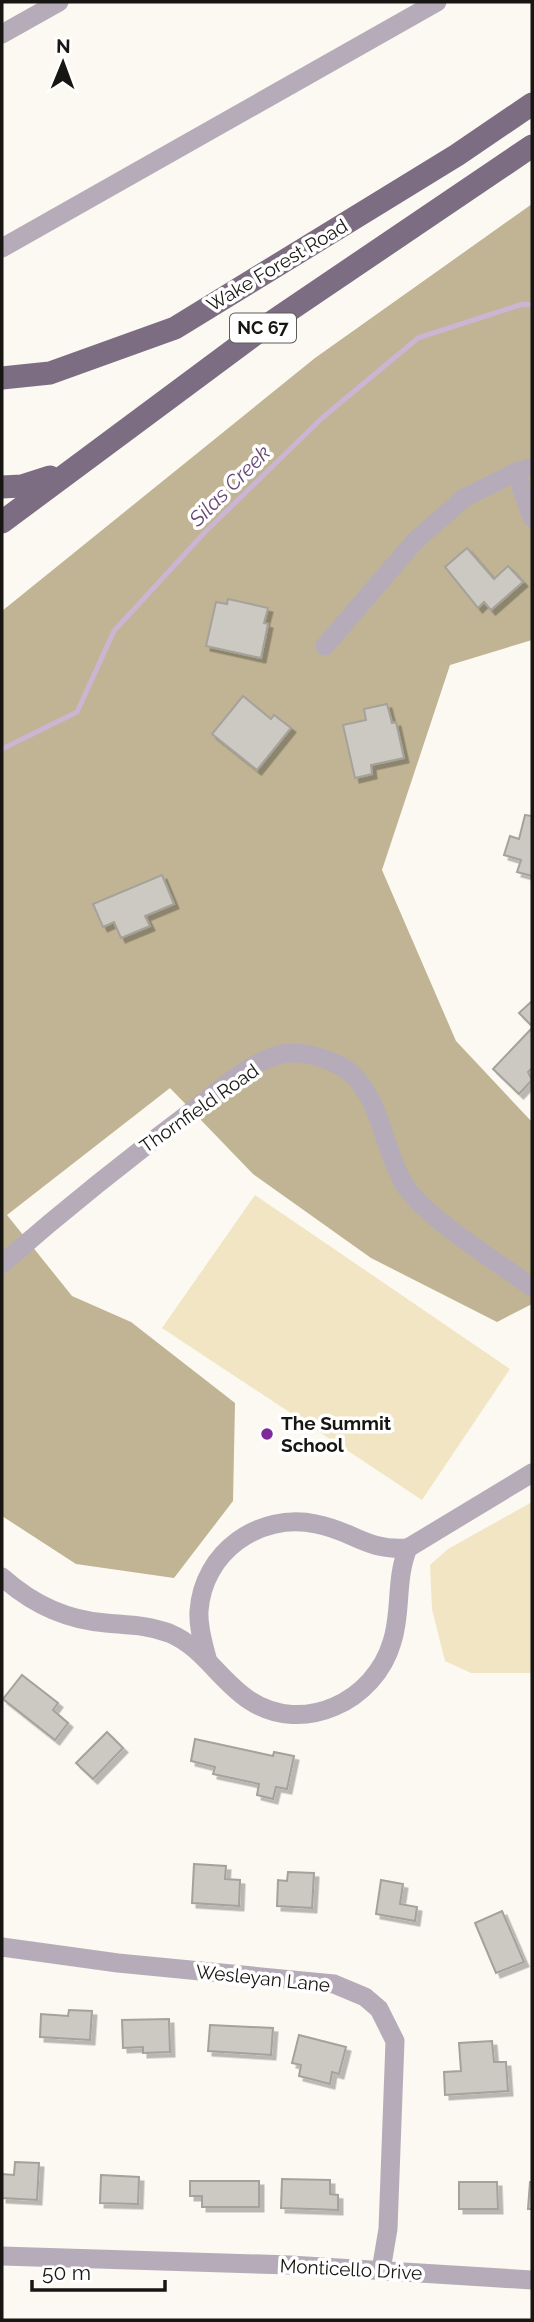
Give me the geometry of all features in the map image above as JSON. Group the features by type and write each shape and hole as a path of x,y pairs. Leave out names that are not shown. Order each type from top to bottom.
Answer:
{"main road":[{"name":"Wake Forest Road","path":"2,378 50,373 175,328 457,155 532,104"},
{"name":"NC 67","path":"2,522 266,326 532,146"},
{"path":"2,487 22,486 67,472"}],"street":[{"path":"2,34 59,2"},
{"path":"2,248 437,2"},
{"path":"325,646 415,541 464,498 524,469 532,518"},
{"name":"Thornfield Road","path":"2,1264 131,1156 235,1079 272,1057 295,1054 334,1063 355,1077 373,1104 405,1186 460,1235 532,1287"},
{"path":"207,1658 199,1623 204,1586 217,1558 240,1539 258,1529 295,1521 339,1530 372,1547 408,1548 532,1473"},
{"path":"2,1577 40,1606 103,1623 151,1627 180,1638 207,1658 234,1689 270,1712 309,1715 345,1701 367,1685 387,1657 394,1637 401,1563 408,1548"},
{"name":"Wesleyan Lane","path":"2,1947 118,1963 334,1984 365,1997 379,2009 395,2041 388,2229 381,2270"},
{"name":"Monticello Drive","path":"2,2256 381,2270 532,2280"}],"shaded area":[{"path":"532,204 532,640 450,665 382,870 456,1041 532,1122 532,1304 497,1322 371,1258 253,1174 170,1088 7,1215 72,1296 131,1322 235,1403 233,1501 174,1578 76,1564 2,1516 2,611 315,358"},
{"path":"255,1195 510,1369 422,1500 162,1328"},
{"path":"532,1502 532,1673 471,1673 445,1661 432,1609 430,1565 448,1549"}],"building":[{"path":"467,548 494,579 508,566 523,582 491,610 484,602 478,608 445,567"},
{"path":"228,599 268,608 264,623 268,624 261,658 206,646 216,602 227,604"},
{"path":"243,696 271,719 274,715 291,728 257,770 212,734"},
{"path":"387,704 392,723 396,722 404,758 371,765 372,774 355,778 343,725 366,720 364,709"},
{"path":"525,815 532,816 532,876 517,872 521,860 504,855 510,836 519,839"},
{"path":"162,875 174,904 145,916 150,926 121,938 114,922 103,927 93,904"},
{"path":"532,1001 532,1026 519,1013"},
{"path":"532,1028 532,1068 528,1072 532,1080 519,1094 493,1069"},
{"path":"22,1675 58,1703 53,1710 68,1723 55,1740 3,1699"},
{"path":"107,1732 123,1748 93,1779 76,1763"},
{"path":"195,1739 273,1756 274,1752 294,1756 287,1789 276,1787 273,1799 257,1795 259,1784 213,1774 215,1767 191,1761"},
{"path":"194,1864 226,1866 225,1879 240,1880 239,1906 192,1903"},
{"path":"288,1872 314,1873 312,1908 277,1906 278,1880 287,1881"},
{"path":"381,1880 403,1884 400,1904 417,1907 415,1921 376,1914"},
{"path":"502,1911 524,1962 496,1973 475,1923"},
{"path":"69,2010 92,2011 90,2040 40,2037 41,2014 68,2016"},
{"path":"169,2019 170,2052 143,2053 143,2047 123,2048 122,2020"},
{"path":"210,2025 273,2028 271,2055 208,2051"},
{"path":"299,2035 346,2047 339,2074 332,2072 330,2084 299,2076 301,2065 292,2063"},
{"path":"492,2041 494,2062 506,2062 508,2091 445,2095 444,2072 461,2071 459,2043"},
{"path":"15,2162 39,2163 37,2200 2,2198 2,2174 14,2175"},
{"path":"101,2175 139,2177 138,2204 100,2203"},
{"path":"282,2179 330,2180 330,2194 338,2195 338,2210 281,2208"},
{"path":"190,2181 259,2181 259,2207 202,2207 202,2196 190,2196"},
{"path":"459,2182 497,2182 498,2209 459,2209"},
{"path":"530,2182 532,2209 528,2209"}],"waterway":[{"name":"Silas Creek","path":"2,749 77,712 114,631 205,532 322,418 418,338 523,304 532,305"}],"place":[{"name":"The Summit School","path":"267,1434"}]}
